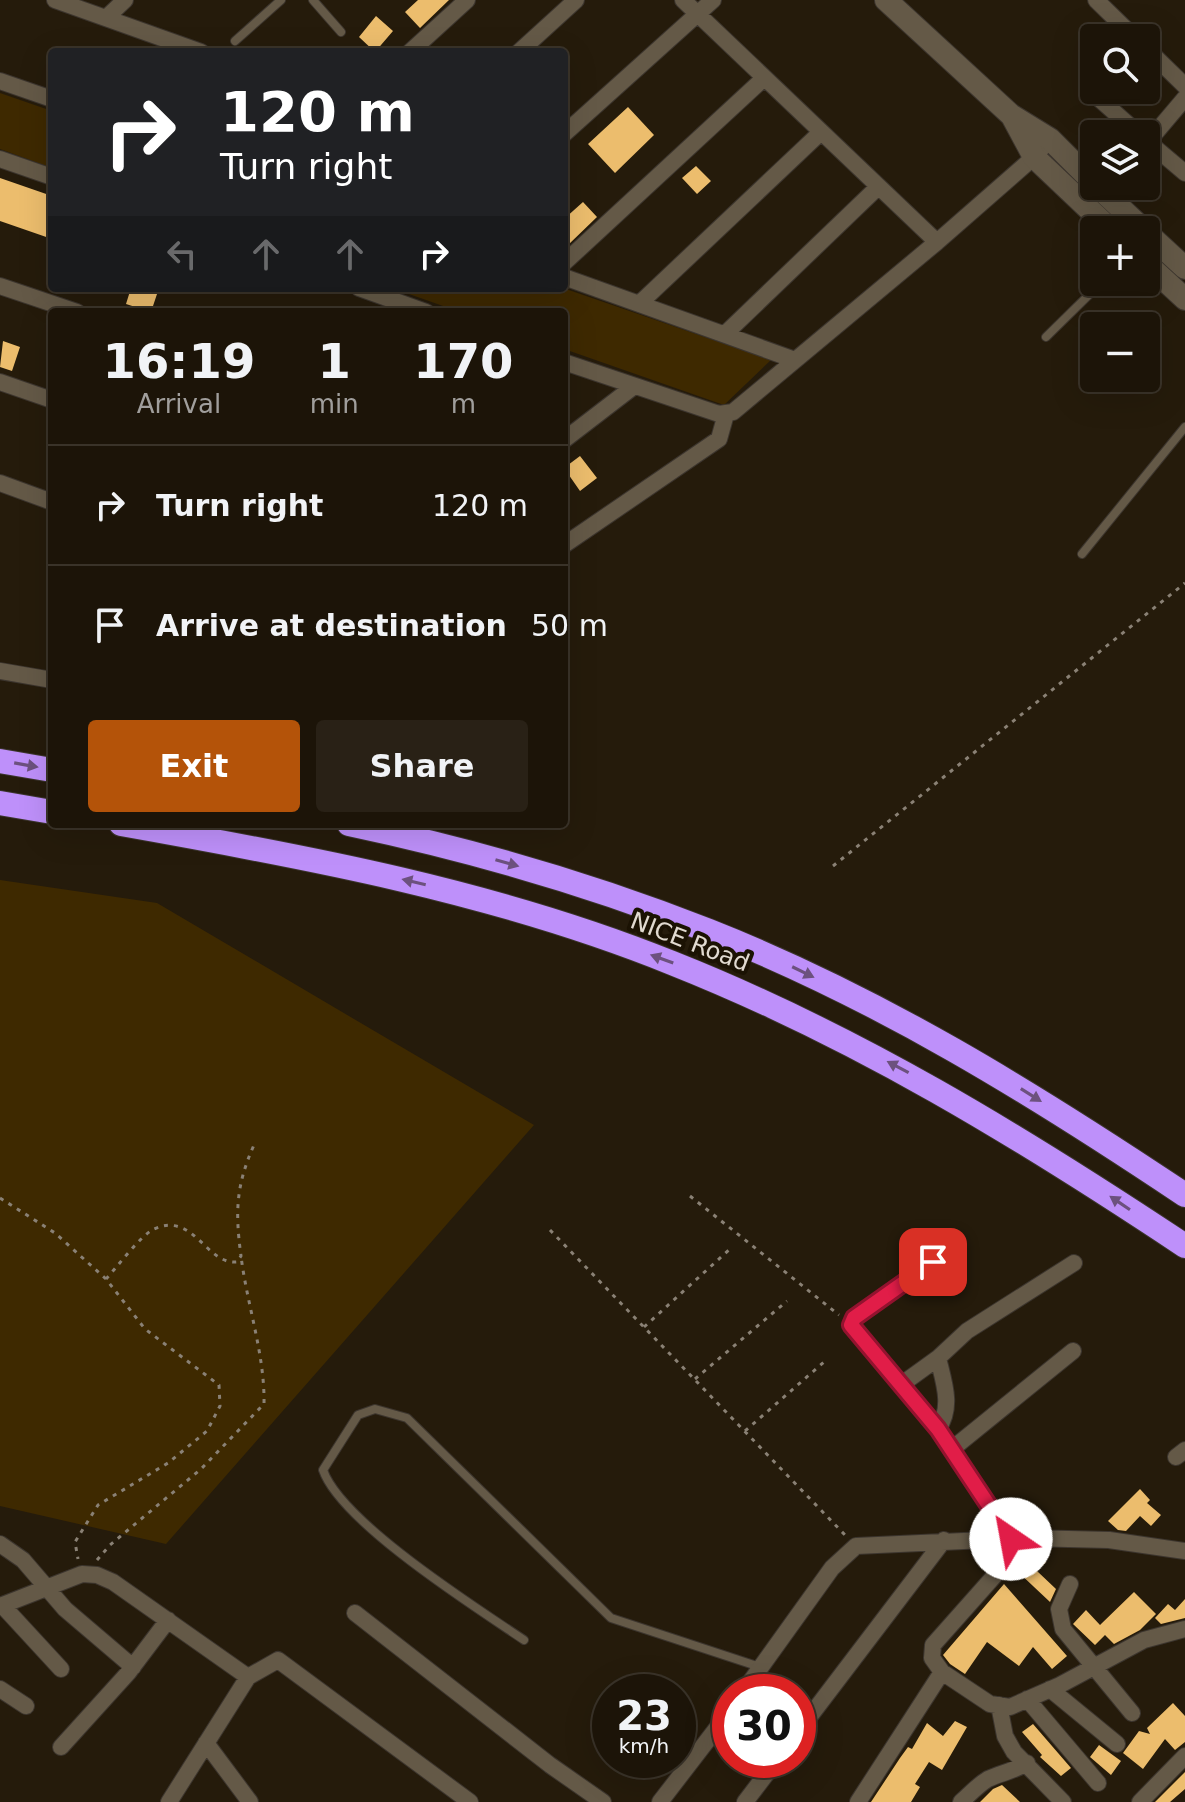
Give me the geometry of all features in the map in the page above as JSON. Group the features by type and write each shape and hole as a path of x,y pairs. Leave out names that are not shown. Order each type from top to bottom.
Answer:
{"highway":[{"path":"0,761 48,769"},
{"path":"0,803 48,811"},
{"name":"NICE Road","path":"142,828 334,864 438,888 669,961 779,1008 895,1065 1047,1154 1185,1246"},
{"name":"NICE Road","path":"368,828 429,841 597,890 709,931 797,969 909,1024 1003,1077 1185,1195"}],"main road":[{"path":"886,0 1011,115 1050,139 1080,167"},
{"path":"1011,115 1034,157 1096,216"},
{"path":"1114,200 1130,216"},
{"path":"1160,245 1185,268"},
{"path":"1160,276 1185,299"}],"street":[{"path":"55,0 190,48"},
{"path":"106,18 125,0"},
{"path":"414,48 467,0"},
{"path":"523,48 576,0"},
{"path":"683,0 937,242"},
{"path":"568,130 713,0"},
{"path":"1096,0 1121,24"},
{"path":"1160,62 1185,86"},
{"path":"568,259 763,79"},
{"path":"0,81 48,98"},
{"path":"1160,124 1185,98"},
{"path":"1105,104 1123,120"},
{"path":"639,304 820,133"},
{"path":"568,542 719,439 726,414 937,242 1034,157 1050,139"},
{"path":"1160,152 1185,173"},
{"path":"0,159 48,176"},
{"path":"725,334 877,188"},
{"path":"568,278 795,360"},
{"path":"0,286 65,308"},
{"path":"370,292 415,308"},
{"path":"568,363 633,387 726,414"},
{"path":"0,382 48,399"},
{"path":"568,437 633,387"},
{"path":"0,483 48,501"},
{"path":"0,671 48,679"},
{"path":"955,1240 933,1262 854,1318 851,1325 938,1429 1020,1538"},
{"path":"902,1384 938,1358 967,1331 1074,1263"},
{"path":"952,1449 1073,1351"},
{"path":"938,1358 947,1405 946,1417 938,1429"},
{"path":"1020,1538 933,1645 932,1658 942,1672 990,1704 1010,1707 1144,1640 1185,1629"},
{"path":"757,1672 832,1568 856,1546 1020,1538 1109,1540 1185,1551"},
{"path":"816,1697 944,1540"},
{"path":"0,1544 23,1560 65,1609 133,1667"},
{"path":"61,1669 1,1605 86,1574 113,1582 248,1677"},
{"path":"1070,1584 1059,1609 1063,1629 1132,1713"},
{"path":"355,1613 550,1765 603,1802"},
{"path":"61,1747 133,1667 168,1620"},
{"path":"169,1802 248,1677 278,1660 470,1802"},
{"path":"858,1802 942,1672"},
{"path":"0,1689 26,1706"},
{"path":"1050,1689 1117,1744"},
{"path":"1027,1699 1098,1783"},
{"path":"999,1705 1005,1736 1014,1752 1063,1802"},
{"path":"660,1802 712,1734"},
{"path":"206,1743 250,1802"},
{"path":"1140,1802 1185,1756"},
{"path":"961,1802 993,1777 1011,1773 1027,1763"},
{"path":"745,1802 763,1778"}],"lane":[{"path":"235,41 281,0"},
{"path":"313,0 341,32"},
{"path":"1046,337 1088,296"},
{"path":"1082,554 1185,427"},
{"path":"524,1640 443,1585 359,1518 329,1487 323,1470 358,1415 375,1409 407,1418 611,1618 757,1672"}],"path":[{"path":"833,866 1185,583"},
{"path":"86,1574 110,1545 201,1469 264,1404 264,1380 246,1300 237,1197 241,1173 254,1145"},
{"path":"690,1196 851,1325"},
{"path":"0,1198 55,1233 106,1279 145,1329 219,1385 220,1406 207,1431 168,1463 98,1505 75,1542 86,1574"},
{"path":"106,1279 153,1229 174,1226 194,1233 230,1262 237,1262 241,1256"},
{"path":"550,1230 856,1546"},
{"path":"644,1327 731,1248"},
{"path":"695,1379 787,1301"},
{"path":"745,1431 824,1362"}],"shaded area":[{"path":"0,93 48,110 48,167 0,149"},
{"path":"568,290 771,360 724,405 568,350 568,308 449,308 403,292"},
{"path":"0,880 157,903 534,1125 166,1544 0,1506"}],"building":[{"path":"418,0 449,0 420,28 405,12"},
{"path":"376,16 393,31 378,48 371,48 359,37"},
{"path":"628,107 654,135 615,173 588,144"},
{"path":"696,166 711,181 697,194 682,178"},
{"path":"0,178 48,195 48,238 0,221"},
{"path":"583,202 597,217 568,245 568,215"},
{"path":"130,292 158,292 152,308 126,304"},
{"path":"3,341 20,347 12,371 0,367"},
{"path":"580,456 597,478 580,491 568,474 568,465"},
{"path":"1140,1489 1150,1500 1147,1503 1161,1515 1151,1526 1140,1516 1126,1531 1118,1530 1108,1521"},
{"path":"1034,1550 1046,1562 1037,1571 1056,1589 1050,1602 1015,1569"},
{"path":"1004,1584 1067,1656 1052,1669 1033,1647 1019,1666 987,1642 965,1674 943,1655"},
{"path":"1134,1592 1156,1614 1140,1630 1114,1644 1105,1635 1095,1645 1073,1624 1086,1610 1100,1625"},
{"path":"1185,1599 1185,1618 1161,1624 1155,1618 1168,1604 1175,1610"},
{"path":"1173,1703 1185,1716 1185,1742 1175,1750 1165,1739 1143,1769 1123,1753 1139,1731 1150,1734 1147,1728"},
{"path":"955,1721 967,1727 942,1770 929,1762 915,1784 920,1787 911,1802 871,1802 908,1747 912,1749 927,1723 943,1736"},
{"path":"1033,1724 1071,1768 1061,1776 1040,1757 1042,1755 1022,1732"},
{"path":"1099,1745 1121,1761 1111,1775 1090,1757"},
{"path":"1185,1772 1185,1789 1170,1802 1155,1802"},
{"path":"1002,1785 1020,1802 980,1802 993,1789"}],"route":[{"path":"933,1262 854,1318 851,1325 938,1429 1011,1539"}]}
